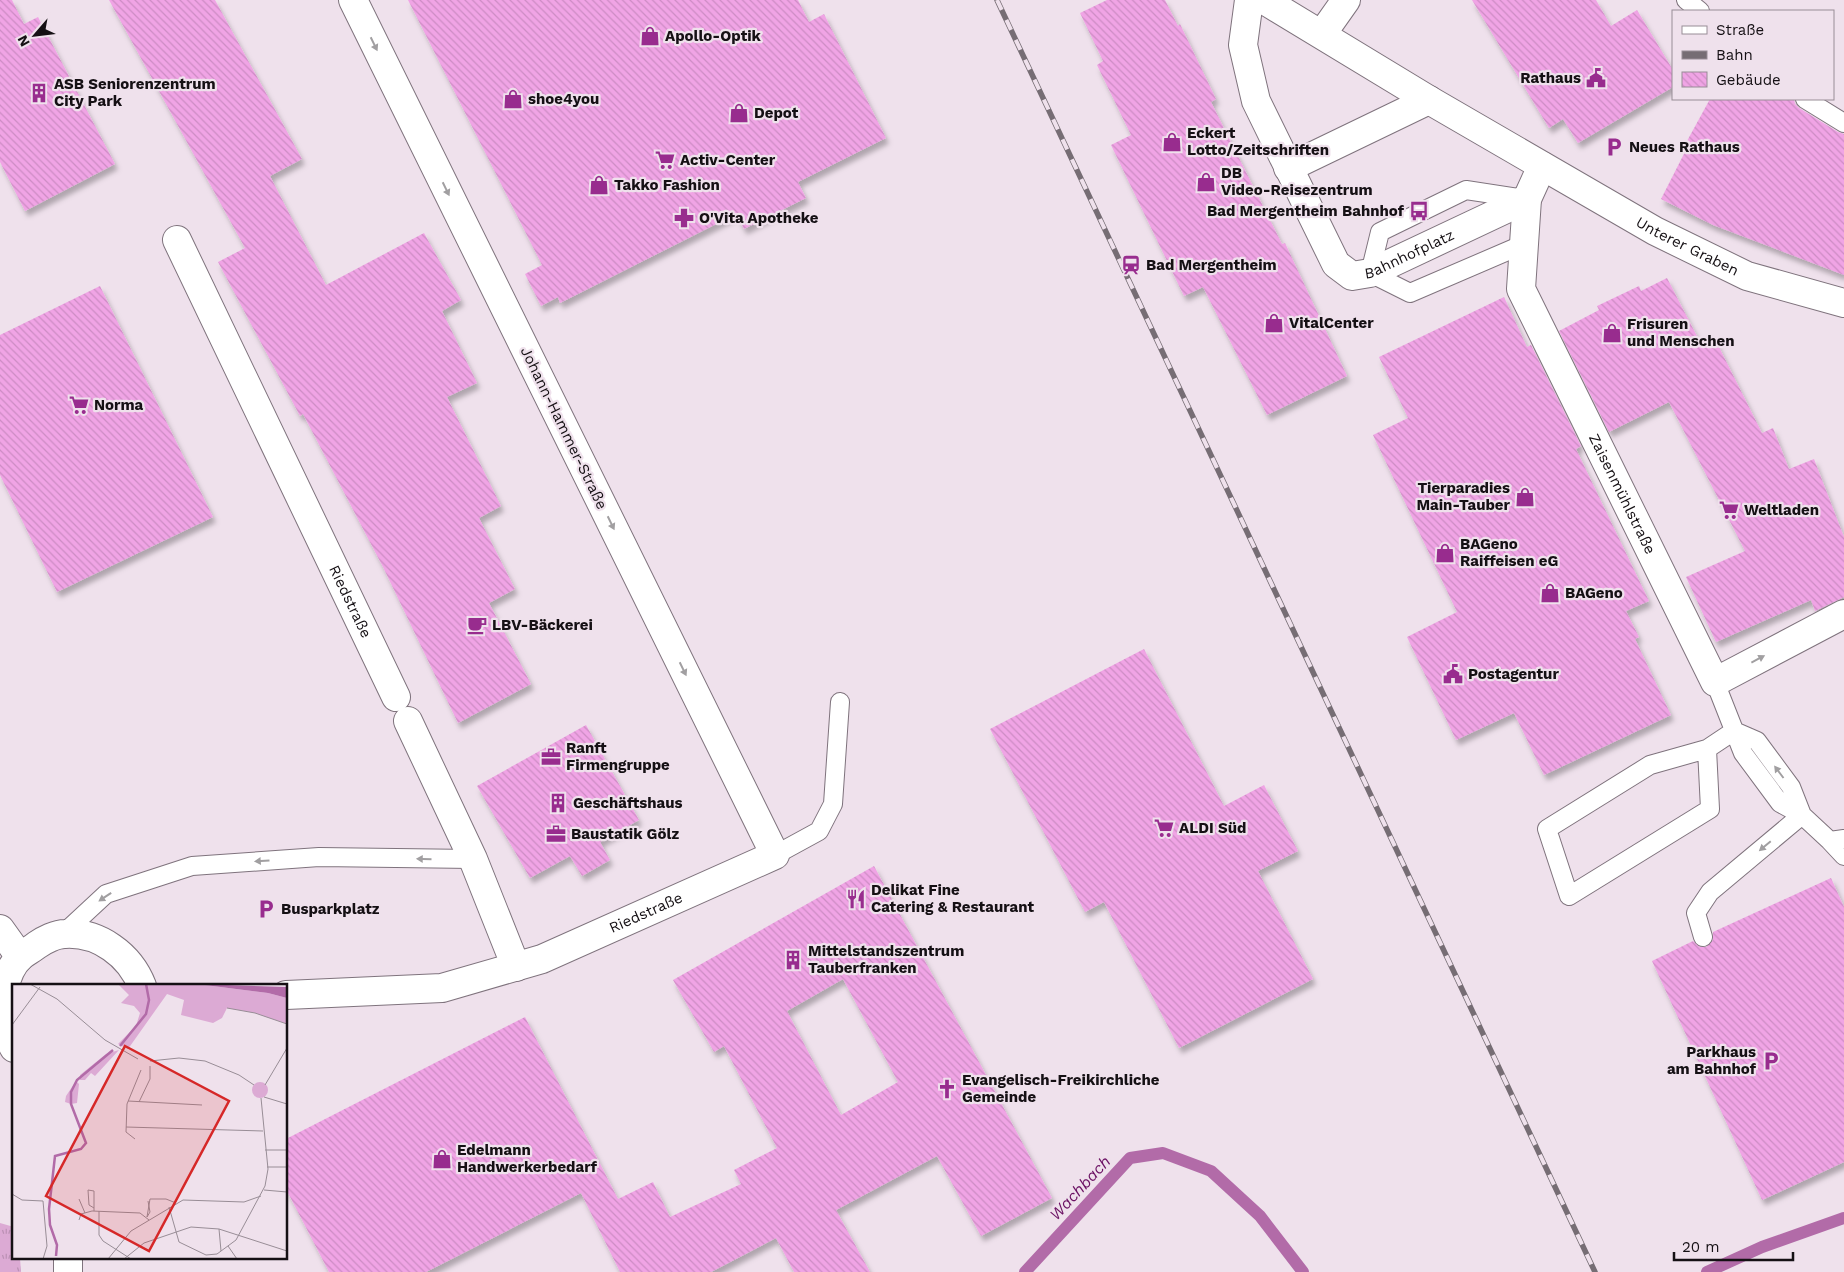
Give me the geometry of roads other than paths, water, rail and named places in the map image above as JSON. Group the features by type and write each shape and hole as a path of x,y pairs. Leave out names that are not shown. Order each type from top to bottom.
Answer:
{"street":[{"name":"Johann-Hammer-Straße","path":"353,0 775,855"},
{"name":"Bahnhofplatz","path":"1249,0 1243,45 1256,101 1336,264 1352,276 1370,273 1526,199"},
{"path":"1264,0 1542,166"},
{"path":"1322,34 1346,0"},
{"path":"1288,168 1429,100"},
{"name":"Zaisenmühlstraße","path":"1542,166 1526,199 1521,289 1715,682"},
{"name":"Unterer Graben","path":"1542,166 1655,231 1747,276 1844,303"},
{"name":"Riedstraße","path":"176,240 473,859 516,967"},
{"path":"1715,682 1844,614"},
{"name":"Riedstraße","path":"288,995 442,988 516,967 542,959 775,855"},
{"path":"0,929 20,957"},
{"path":"12,1044 4,1027 2,1001 7,976 20,957 42,941 64,933 93,938 120,953 138,974 141,984"}],"lane":[{"path":"1686,0 1704,8"},
{"path":"1807,100 1844,123"},
{"path":"1370,273 1410,293 1524,244"},
{"path":"1715,682 1743,753 1780,803 1802,815 1837,840 1844,856"},
{"path":"775,855 818,831 833,804 840,702"},
{"path":"1707,749 1710,809 1569,896 1547,829 1650,765 1707,749 1734,731"},
{"path":"1703,937 1696,913 1710,892 1802,815"},
{"path":"64,933 106,894 192,866 319,857 473,859"}],"waterway":[{"name":"Wachbach","path":"1025,1272 1130,1158 1163,1153 1211,1171 1260,1216 1303,1272"},
{"name":"Wachbach","path":"1707,1272 1762,1247 1844,1218"}],"railway":[{"path":"997,0 1595,1272"}],"place":[{"name":"Apollo-Optik","path":"650,36"},
{"name":"Rathaus","path":"1596,78"},
{"name":"ASB Seniorenzentrum City Park","path":"39,93"},
{"name":"shoe4you","path":"513,99"},
{"name":"Depot","path":"739,113"},
{"name":"Eckert Lotto/Zeitschriften","path":"1172,142"},
{"name":"Neues Rathaus","path":"1614,147"},
{"name":"Activ-Center","path":"665,160"},
{"name":"DB Video-Reisezentrum","path":"1206,182"},
{"name":"Takko Fashion","path":"599,185"},
{"name":"Bad Mergentheim Bahnhof","path":"1419,211"},
{"name":"O'Vita Apotheke","path":"684,218"},
{"name":"Bad Mergentheim","path":"1131,265"},
{"name":"VitalCenter","path":"1274,323"},
{"name":"Frisuren und Menschen","path":"1612,333"},
{"name":"Norma","path":"79,405"},
{"name":"Tierparadies Main-Tauber","path":"1525,497"},
{"name":"Weltladen","path":"1729,510"},
{"name":"BAGeno Raiffeisen eG","path":"1445,553"},
{"name":"BAGeno","path":"1550,593"},
{"name":"LBV-Bäckerei","path":"477,625"},
{"name":"Postagentur","path":"1453,674"},
{"name":"Ranft Firmengruppe","path":"551,757"},
{"name":"Geschäftshaus","path":"558,803"},
{"name":"ALDI Süd","path":"1164,828"},
{"name":"Baustatik Gölz","path":"556,834"},
{"name":"Delikat Fine Catering & Restaurant","path":"856,899"},
{"name":"Busparkplatz","path":"266,909"},
{"name":"Mittelstandszentrum Tauberfranken","path":"793,960"},
{"name":"Parkhaus am Bahnhof","path":"1771,1061"},
{"name":"Evangelisch-Freikirchliche Gemeinde","path":"947,1089"},
{"name":"Edelmann Handwerkerbedarf","path":"442,1159"}]}
